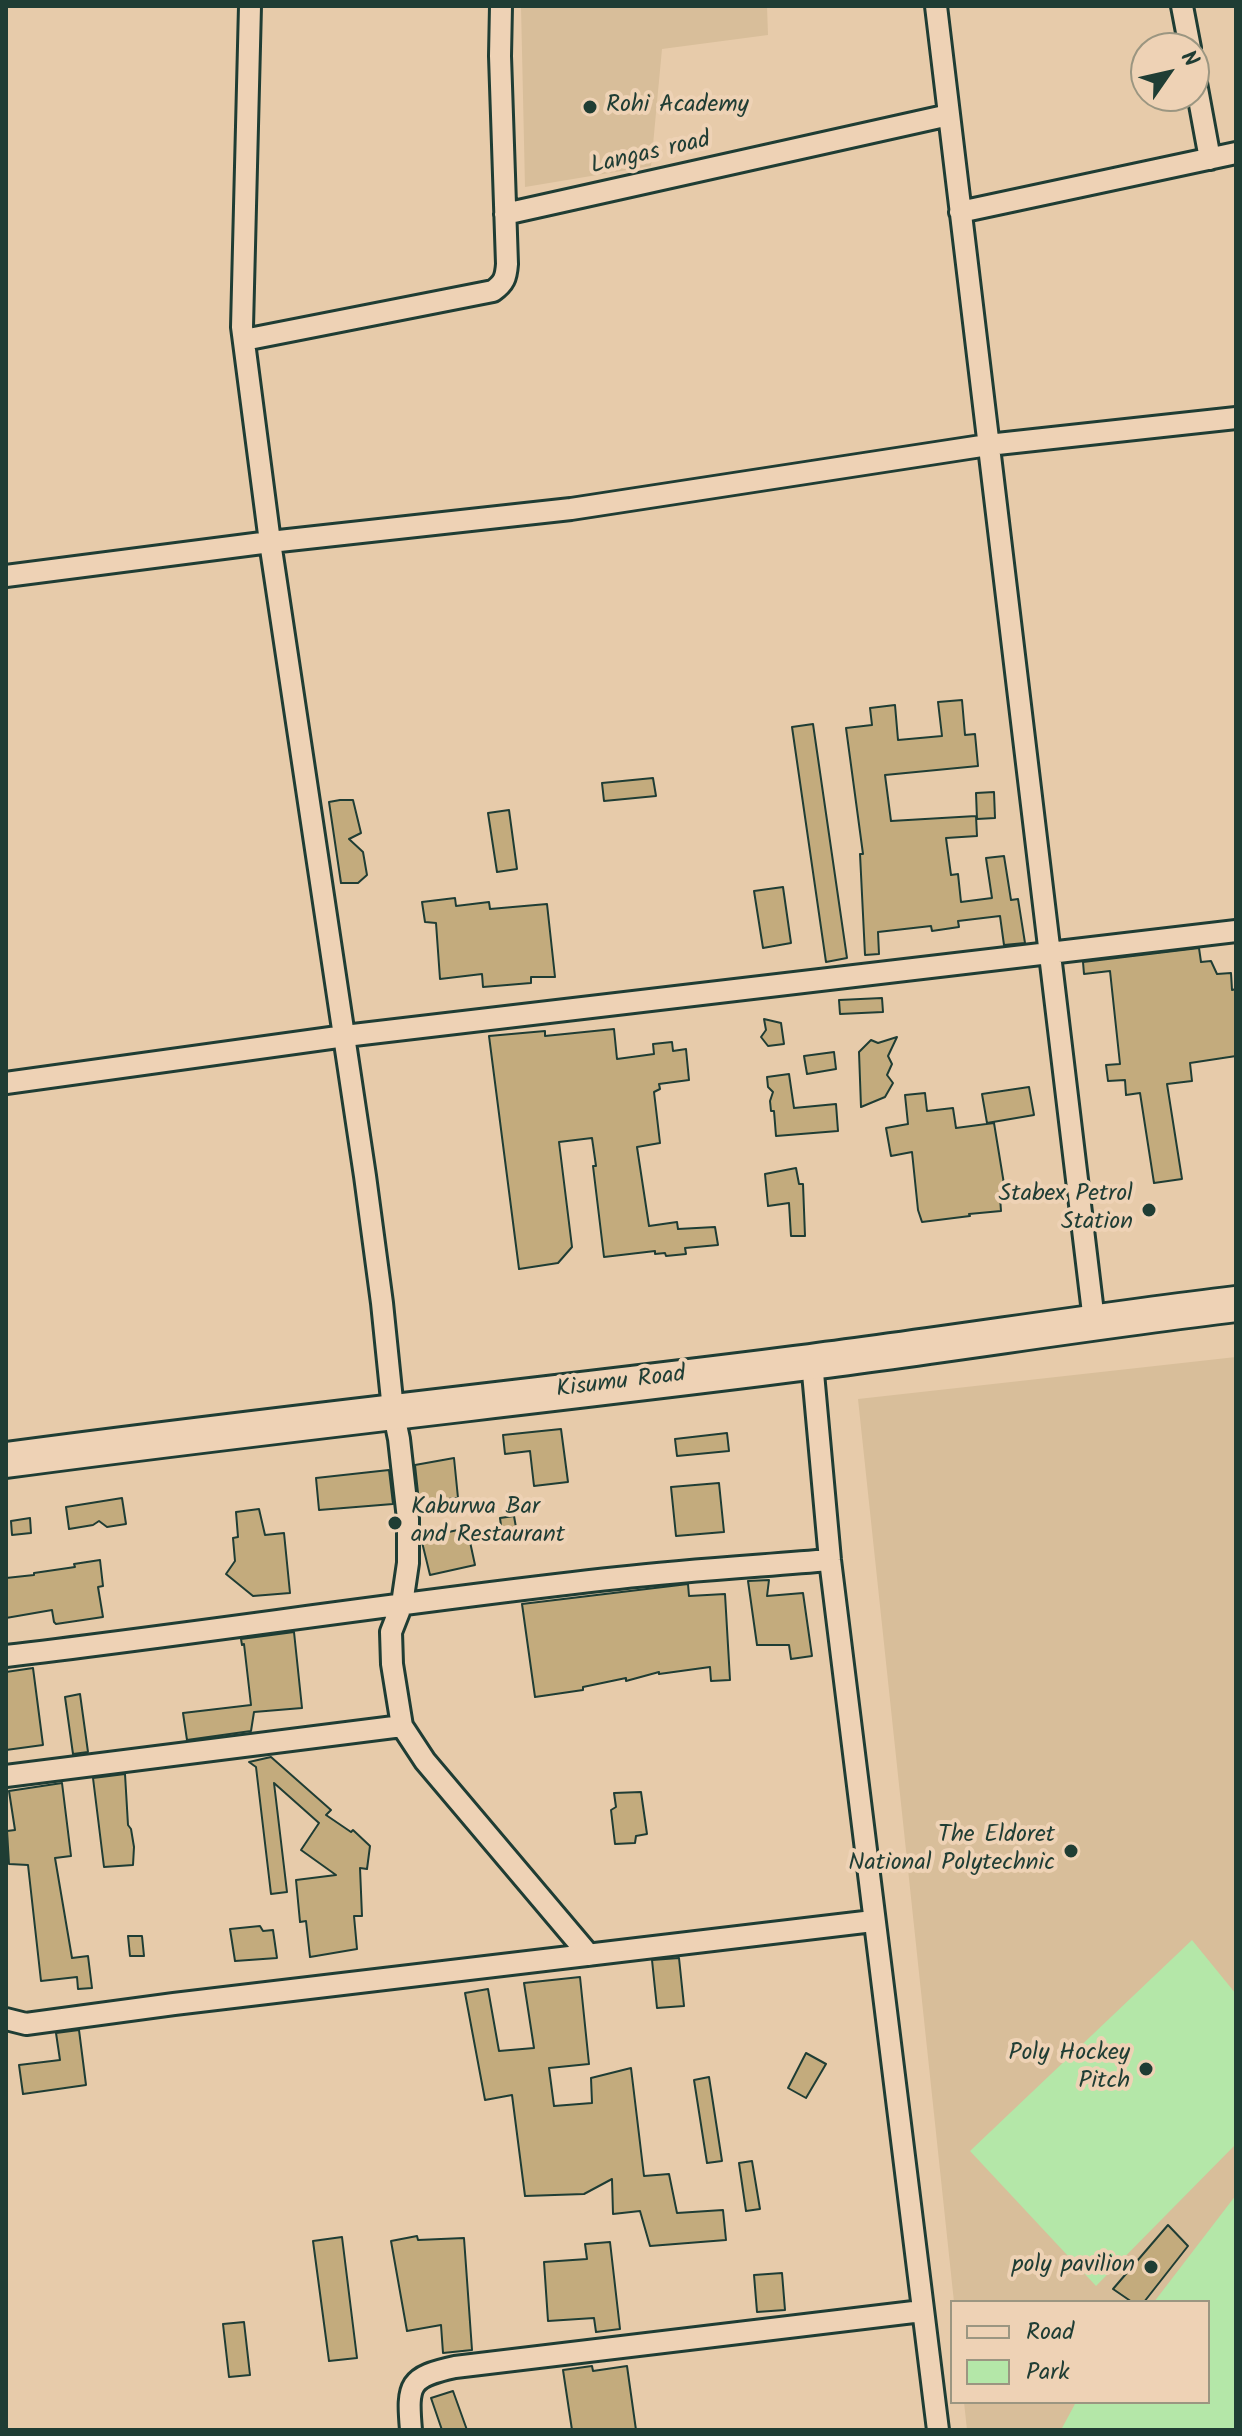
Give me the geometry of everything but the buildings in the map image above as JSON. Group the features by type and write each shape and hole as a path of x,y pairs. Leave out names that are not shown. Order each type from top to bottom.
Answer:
{"highway":[{"name":"Kisumu Road","path":"6,1460 393,1410 812,1362 1094,1321 1236,1304"}],"street":[{"path":"250,6 242,312 244,340 270,542 345,1036 399,1439 408,1519 408,1563 402,1604 391,1632 391,1648 402,1726 425,1761 589,1955"},
{"path":"244,340 493,291 502,284 506,277 501,6"},
{"path":"936,6 1094,1321"},
{"path":"1182,6 1187,32"},
{"path":"1201,112 1210,159"},
{"name":"Langas road","path":"505,214 949,115"},
{"path":"960,212 1236,153"},
{"path":"6,576 270,542 571,509 988,445 1236,418"},
{"path":"6,1083 345,1036 1236,931"},
{"path":"812,1362 830,1560 938,2430"},
{"path":"6,1656 622,1577 830,1560"},
{"path":"6,1776 402,1726"},
{"path":"6,2019 26,2024 873,1921"},
{"path":"411,2430 410,2389 419,2378 446,2369 922,2311"}],"shaded area":[{"name":"Rohi Academy","path":"521,6 767,6 768,35 662,49 651,166 525,187"},
{"name":"The Eldoret National Polytechnic","path":"1236,1357 1236,2430 967,2430 964,2404 1210,2404 1210,2300 954,2300 858,1399"}],"green space":[{"name":"Poly Hockey Pitch","path":"1192,1940 1236,1994 1236,2144 1096,2286 970,2151"},
{"path":"1236,2195 1236,2430 1061,2430 1075,2404 1210,2404 1210,2300 1156,2300"}],"place":[{"name":"Rohi Academy","path":"590,107"},
{"name":"Stabex Petrol Station","path":"1149,1210"},
{"name":"Kaburwa Bar and Restaurant","path":"395,1523"},
{"name":"The Eldoret National Polytechnic","path":"1071,1851"},
{"name":"Poly Hockey Pitch","path":"1146,2069"},
{"name":"poly pavilion","path":"1151,2267"}]}
